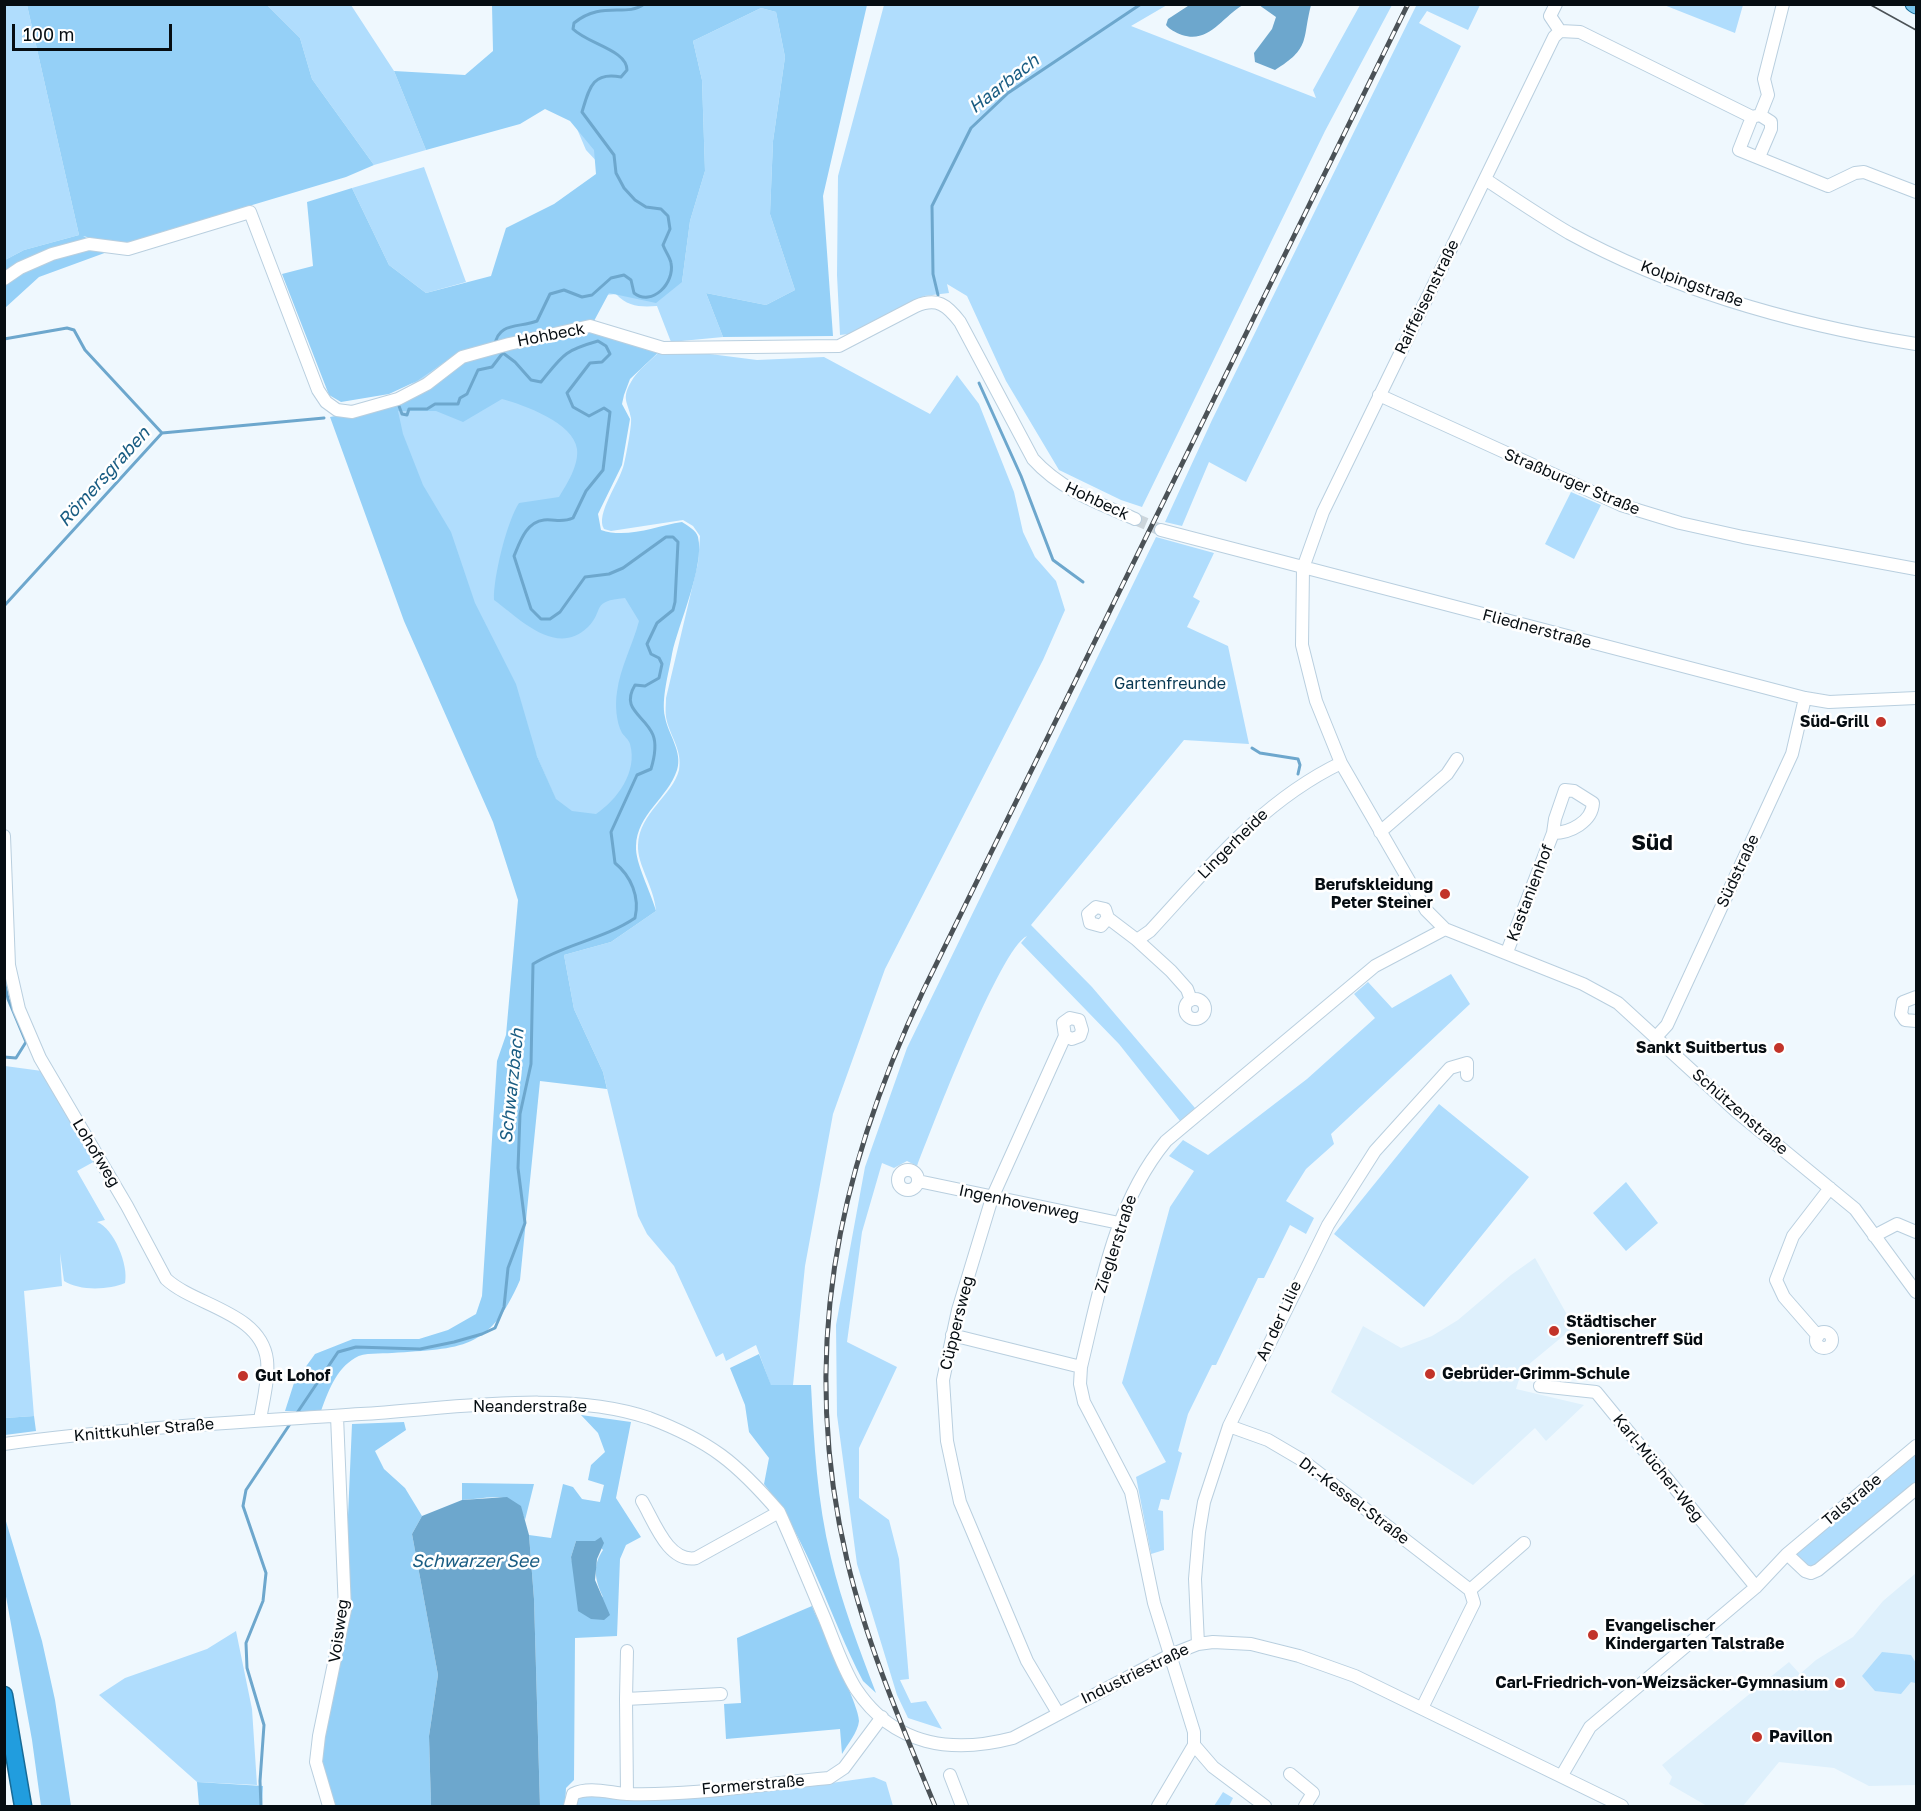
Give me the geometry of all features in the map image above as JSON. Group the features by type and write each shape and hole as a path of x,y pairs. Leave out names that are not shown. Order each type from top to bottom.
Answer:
{"highway":[{"path":"4,1695 23,1806"}],"street":[{"path":"1556,4 1550,16 1560,31 1580,32 1772,122 1772,129 1759,157"},
{"path":"1783,4 1764,79 1768,95 1739,150 1828,186 1854,173 1864,172 1917,192"},
{"name":"Raiffeisenstraße","path":"1303,568 1323,512 1549,44 1560,31"},
{"name":"Kolpingstraße","path":"1485,179 1570,233 1666,277 1808,322 1917,344"},
{"name":"Hohbeck","path":"4,279 20,268 52,254 89,244 128,249 250,212 318,390 326,402 337,410 352,412 398,399 428,384 462,357 487,349 590,326 663,348 839,346 916,306 928,301 939,302 947,306 960,322 1033,459 1049,477 1076,493 1135,519"},
{"name":"Straßburger Straße","path":"1379,395 1621,506 1743,537 1917,568"},
{"name":"Fliednerstraße","path":"1161,530 1805,698 1829,702 1917,698"},
{"name":"Schützenstraße","path":"1303,568 1302,645 1316,701 1341,763 1426,910 1445,929 1583,984 1618,1004 1737,1112 1855,1209 1917,1292"},
{"name":"Südstraße","path":"1656,1037 1666,1026 1792,754 1805,698"},
{"path":"1380,832 1447,774 1457,759"},
{"name":"Lingerheide","path":"1137,940 1150,931 1255,819 1291,791 1341,763"},
{"name":"Kastanienhof","path":"1507,952 1553,833"},
{"name":"Lohofweg","path":"4,836 11,979 19,1009 40,1058 128,1206 166,1279 176,1287 233,1316 256,1336 267,1361 260,1420"},
{"path":"1108,918 1137,940 1187,989 1191,1000"},
{"name":"Zieglerstraße","path":"1194,1745 1194,1732 1154,1603 1131,1492 1084,1402 1080,1384 1081,1367 1119,1223 1142,1171 1166,1141 1375,966 1445,929"},
{"path":"1917,997 1903,1002 1901,1008 1905,1020 1917,1021"},
{"name":"Cüppersweg","path":"1058,1713 1027,1661 960,1502 947,1441 943,1380 952,1335 992,1198 1065,1036"},
{"name":"An der Lilie","path":"1198,1644 1196,1579 1199,1532 1204,1502 1229,1426 1320,1237 1375,1151 1450,1068 1467,1063 1467,1075"},
{"name":"Ingenhovenweg","path":"918,1181 1119,1223"},
{"path":"1818,1336 1784,1297 1776,1281 1793,1236 1830,1188"},
{"path":"1874,1236 1896,1224 1917,1232"},
{"path":"952,1335 1081,1367"},
{"name":"Karl-Mücher-Weg","path":"1540,1386 1596,1392 1756,1587"},
{"name":"Neanderstraße","path":"283,1419 517,1404 588,1406 647,1418 702,1441 738,1467 778,1512 848,1675 863,1699 882,1717"},
{"name":"Voisweg","path":"329,1806 316,1762 319,1736 345,1610 337,1416"},
{"name":"Knittkuhler Straße","path":"4,1444 283,1419"},
{"name":"Dr.-Kessel-Straße","path":"1229,1426 1268,1440 1302,1460 1470,1590"},
{"name":"Talstraße","path":"1562,1775 1590,1727 1756,1587 1787,1554 1917,1446"},
{"name":"Talstraße","path":"1787,1554 1805,1571 1811,1573 1818,1570 1917,1489"},
{"path":"642,1500 673,1551 685,1558 696,1558 778,1512"},
{"path":"1422,1708 1474,1603 1470,1590 1524,1543"},
{"name":"Industriestraße","path":"882,1717 918,1739 957,1747 991,1744 1014,1738 1170,1655 1198,1644 1251,1644 1299,1656 1355,1676 1622,1806"},
{"path":"627,1651 627,1794"},
{"path":"626,1699 721,1694"},
{"name":"Formerstraße","path":"570,1806 573,1794 578,1792 676,1793 829,1778 844,1768 882,1717"},
{"path":"1158,1806 1194,1745 1232,1784 1264,1806"},
{"path":"1290,1774 1313,1793 1305,1806"},
{"path":"950,1775 962,1806"}],"shaded area":[{"path":"27,5 267,5 300,38 312,79 374,165 346,177 162,232 125,247 83,236 110,251 39,277 5,308 5,260 24,250 79,235"},
{"path":"492,5 867,5 823,196 833,336 723,337 706,293 766,305 795,290 770,214 773,141 785,57 776,12 761,8 693,41 702,80 705,171 690,221 682,282 656,303 609,293 594,321 459,352 417,381 389,394 341,402 329,395 282,274 313,266 307,202 352,188 389,265 426,293 491,276 506,228 554,204 596,174 594,150 570,121 545,109 520,124 426,150 394,71 465,75 493,51"},
{"path":"590,326 663,348 630,379 622,404 630,419 622,465 598,514 601,530 621,533 642,531 682,522 694,530 698,537 698,563 675,642 665,694 665,717 677,750 677,770 667,789 647,815 636,846 636,853 656,911 611,942 564,955 574,1009 603,1072 607,1089 540,1081 520,1280 497,1321 471,1341 455,1346 359,1356 348,1363 338,1375 321,1411 285,1411 294,1383 315,1354 353,1339 419,1339 448,1330 476,1314 482,1296 497,1061 506,1035 518,900 493,822 404,621 330,417 394,405 462,357","holes":["502,399 547,416 558,423 574,440 577,455 572,474 559,497 519,503 514,511 502,550 494,600 526,625 551,637 563,638 576,635 588,627 602,604 614,599 625,598 639,621 621,674 616,702 620,729 630,744 631,765 618,793 596,814 572,811 556,799 537,756 516,684 475,603 451,532 423,485 403,434 398,411 436,411 463,422"]},
{"name":"Gebrüder-Grimm-Schule","path":"1535,1258 1574,1327 1522,1370 1516,1389 1584,1405 1546,1441 1535,1428 1473,1485 1331,1392 1363,1326 1401,1348 1432,1336 1458,1320 1511,1275"},
{"path":"759,1354 771,1385 811,1385 817,1472 826,1537 835,1575 876,1693 863,1681 807,1555 780,1506 764,1484 769,1458 749,1432 745,1405 730,1368"},
{"path":"581,1415 631,1422 616,1498 641,1537 626,1545 620,1559 617,1636 575,1638 574,1780 566,1788 565,1806 540,1806 534,1599 529,1535 551,1538 563,1484 573,1487 582,1499 600,1502 604,1485 588,1480 591,1465 605,1452 598,1433","holes":["576,1541 595,1541 603,1550 596,1567 598,1585 603,1597 576,1579 571,1557"]},
{"path":"34,1416 36,1431 5,1435 5,1418"},
{"path":"404,1422 406,1430 375,1451 384,1469 405,1488 422,1516 412,1534 438,1675 429,1736 431,1806 335,1806 322,1768 323,1737 349,1614 347,1539 352,1424"},
{"path":"462,1483 534,1484 525,1520 521,1510 508,1499 491,1497 462,1500"},
{"path":"5,1518 42,1641 55,1700 71,1806 41,1806 32,1740 5,1591"},
{"name":"Carl-Friedrich-von-Weizsäcker-Gymnasium","path":"1916,1573 1916,1785 1869,1786 1834,1768 1779,1762 1743,1806 1707,1806 1669,1784 1672,1777 1662,1765 1789,1662 1800,1674 1816,1660 1853,1637 1883,1601"},
{"path":"812,1606 858,1713 857,1730 842,1754 840,1729 726,1739 724,1704 741,1703 737,1638"},
{"path":"197,1782 263,1786 262,1806 199,1806"}],"green space":[{"path":"1417,4 1480,5 1468,30 1427,11 1419,23 1461,46 1246,482 1209,462 1182,526 1165,522 1212,420"},
{"path":"5,5 27,5 79,235 24,250 5,260"},
{"path":"267,5 351,5 394,71 426,150 374,165 312,79 300,38"},
{"path":"884,5 1167,5 1131,26 1316,98 1313,90 1360,5 1392,5 1325,131 1142,507 1121,500 1059,470 1006,381 967,296 947,284 949,293 924,296 857,333 840,335 837,275 838,176"},
{"path":"1664,5 1743,5 1735,33"},
{"path":"761,8 776,12 785,57 773,141 770,214 795,290 766,305 706,293 723,337 671,342 657,306 635,305 625,302 616,294 605,295 589,317 629,334 565,545 673,528 637,804 611,928 386,406 523,289 616,192 600,165 586,150 569,110 682,282 690,221 705,171 702,80 693,41"},
{"path":"424,167 466,282 426,293 389,265 352,188"},
{"path":"663,348 757,360 824,357 930,414 957,375 979,404 1014,492 1023,532 1035,557 1056,581 1065,610 1043,660 885,969 833,1114 805,1266 793,1385 771,1386 756,1345 726,1361 723,1353 716,1357 674,1266 647,1234 638,1216 603,1072 574,1009 564,955 611,942 656,911 638,853 638,845 644,823 676,779 679,770 679,756 666,717 666,698 698,563 700,536 693,526 683,520 611,531 604,529 602,523 605,507 622,471 627,448 631,418 626,393 637,373"},
{"path":"1571,492 1601,505 1574,559 1545,544"},
{"name":"Gartenfreunde","path":"1156,537 1214,553 1193,597 1200,601 1187,627 1228,646 1249,744 1184,740 1031,925 1092,987 1195,1108 1180,1121 1119,1044 1021,943 1027,936 1015,948 1000,972 984,1005 917,1166 907,1161 894,1168 882,1163 862,1232 847,1342 897,1367 859,1448 859,1498 889,1520 899,1559 909,1679 900,1680 911,1703 926,1701 942,1729 908,1718 897,1695 857,1564 837,1415 836,1325 865,1167 907,1048"},
{"path":"1451,974 1470,1004 1331,1134 1334,1144 1306,1169 1286,1201 1314,1218 1306,1234 1290,1225 1264,1278 1258,1278 1216,1365 1212,1365 1188,1414 1178,1451 1182,1453 1169,1500 1161,1499 1158,1510 1163,1511 1164,1550 1151,1554 1136,1477 1166,1462 1122,1383 1170,1207 1194,1171 1169,1156 1183,1140 1208,1155 1307,1079 1375,1018 1354,994 1368,982 1392,1008"},
{"path":"5,1066 42,1071 97,1160 77,1171 105,1220 97,1222 109,1232 119,1248 126,1276 125,1283 111,1287 78,1287 64,1281 60,1253 62,1286 24,1291 34,1416 5,1418"},
{"path":"1439,1104 1529,1177 1424,1307 1334,1234"},
{"path":"1626,1182 1658,1223 1626,1251 1593,1213"},
{"path":"1916,1447 1916,1489 1811,1572 1788,1554"},
{"path":"236,1631 252,1709 257,1785 197,1782 99,1695 125,1678 207,1649"},
{"path":"1882,1652 1911,1655 1916,1663 1915,1683 1911,1682 1901,1694 1875,1691 1862,1676"},
{"path":"874,1777 886,1782 893,1806 574,1806 577,1798 587,1796 649,1800 686,1799 767,1792"},
{"path":"1223,1792 1233,1798 1229,1806 1214,1806"}],"water":[{"path":"1191,4 1243,5 1208,33 1192,37 1177,33 1166,25 1168,19"},
{"path":"1259,5 1311,5 1300,49 1275,70 1255,62 1254,53 1272,29 1276,17"},
{"name":"Schwarzer See","path":"507,1497 521,1506 529,1535 534,1599 540,1806 431,1806 429,1736 438,1675 412,1534 422,1516 462,1500"},
{"path":"601,1537 604,1543 597,1559 595,1580 610,1615 604,1620 591,1619 578,1611 571,1557 576,1541 595,1541"}],"waterway":[{"name":"Schwarzbach","path":"495,345 500,333 505,329 537,321 550,294 564,290 582,297 592,295 611,278 624,275 631,280 634,293 641,297 655,295 666,285 671,271 670,258 663,245 670,229 668,216 661,209 646,207 635,200 624,188 616,173 614,155 582,112 593,84 604,77 621,77 627,70 625,63 614,52 573,29 574,23 594,12 629,10 644,4"},
{"name":"Haarbach","path":"938,295 933,274 932,206 971,128 1008,93 1141,4"},
{"path":"4,339 67,328 74,330 85,350 162,433"},
{"name":"Schwarzbach","path":"297,1413 338,1352 356,1347 420,1349 454,1342 495,1328 504,1307 508,1268 525,1223 518,1168 520,1114 531,1064 533,964 635,918 635,895 626,874 615,863 611,832 637,775 651,769 653,761 655,748 653,735 635,712 630,701 635,685 645,686 659,678 662,664 659,658 651,654 647,644 657,623 673,610 678,542 673,537 666,537 623,568 609,574 585,577 560,612 550,619 541,619 531,609 514,556 524,534 533,524 544,520 562,521 573,518 586,491 603,470 610,412 604,408 589,416 573,407 567,393 590,363 602,362 610,354 606,346 598,341 577,348 559,360 541,382 531,380 515,362 499,350"},
{"name":"Römersgraben","path":"399,406 402,414 407,415 409,409 427,409 435,404 458,404 460,398 467,394 478,370 492,367 502,354"},
{"name":"Haarbach","path":"979,383 1021,476 1053,560 1083,582"},
{"name":"Römersgraben","path":"4,606 162,433 324,418"},
{"name":"Haarbach","path":"1252,748 1260,753 1298,759 1300,765 1298,774"},
{"name":"Römersgraben","path":"4,980 8,999 26,1042 16,1058 4,1057"},
{"name":"Schwarzbach","path":"261,1806 260,1781 264,1725 247,1668 246,1643 263,1601 266,1573 243,1506 246,1490 292,1421"}],"tunnel":[{"path":"1135,519 1161,530"}],"tram line":[{"path":"1869,4 1916,30"}],"railway":[{"path":"935,1806 886,1685 855,1592 833,1484 826,1411 827,1338 834,1267 848,1197 868,1128 893,1058 924,989 1408,4"}],"place":[{"name":"Süd-Grill","path":"1881,722"},
{"name":"Berufskleidung Peter Steiner","path":"1445,894"},
{"name":"Sankt Suitbertus","path":"1779,1048"},
{"name":"Städtischer Seniorentreff Süd","path":"1554,1331"},
{"name":"Gebrüder-Grimm-Schule","path":"1430,1374"},
{"name":"Gut Lohof","path":"243,1376"},
{"name":"Evangelischer Kindergarten Talstraße","path":"1593,1635"},
{"name":"Carl-Friedrich-von-Weizsäcker-Gymnasium","path":"1840,1683"},
{"name":"Pavillon","path":"1757,1737"}],"district":[{"name":"Süd","path":"1652,843"}]}
